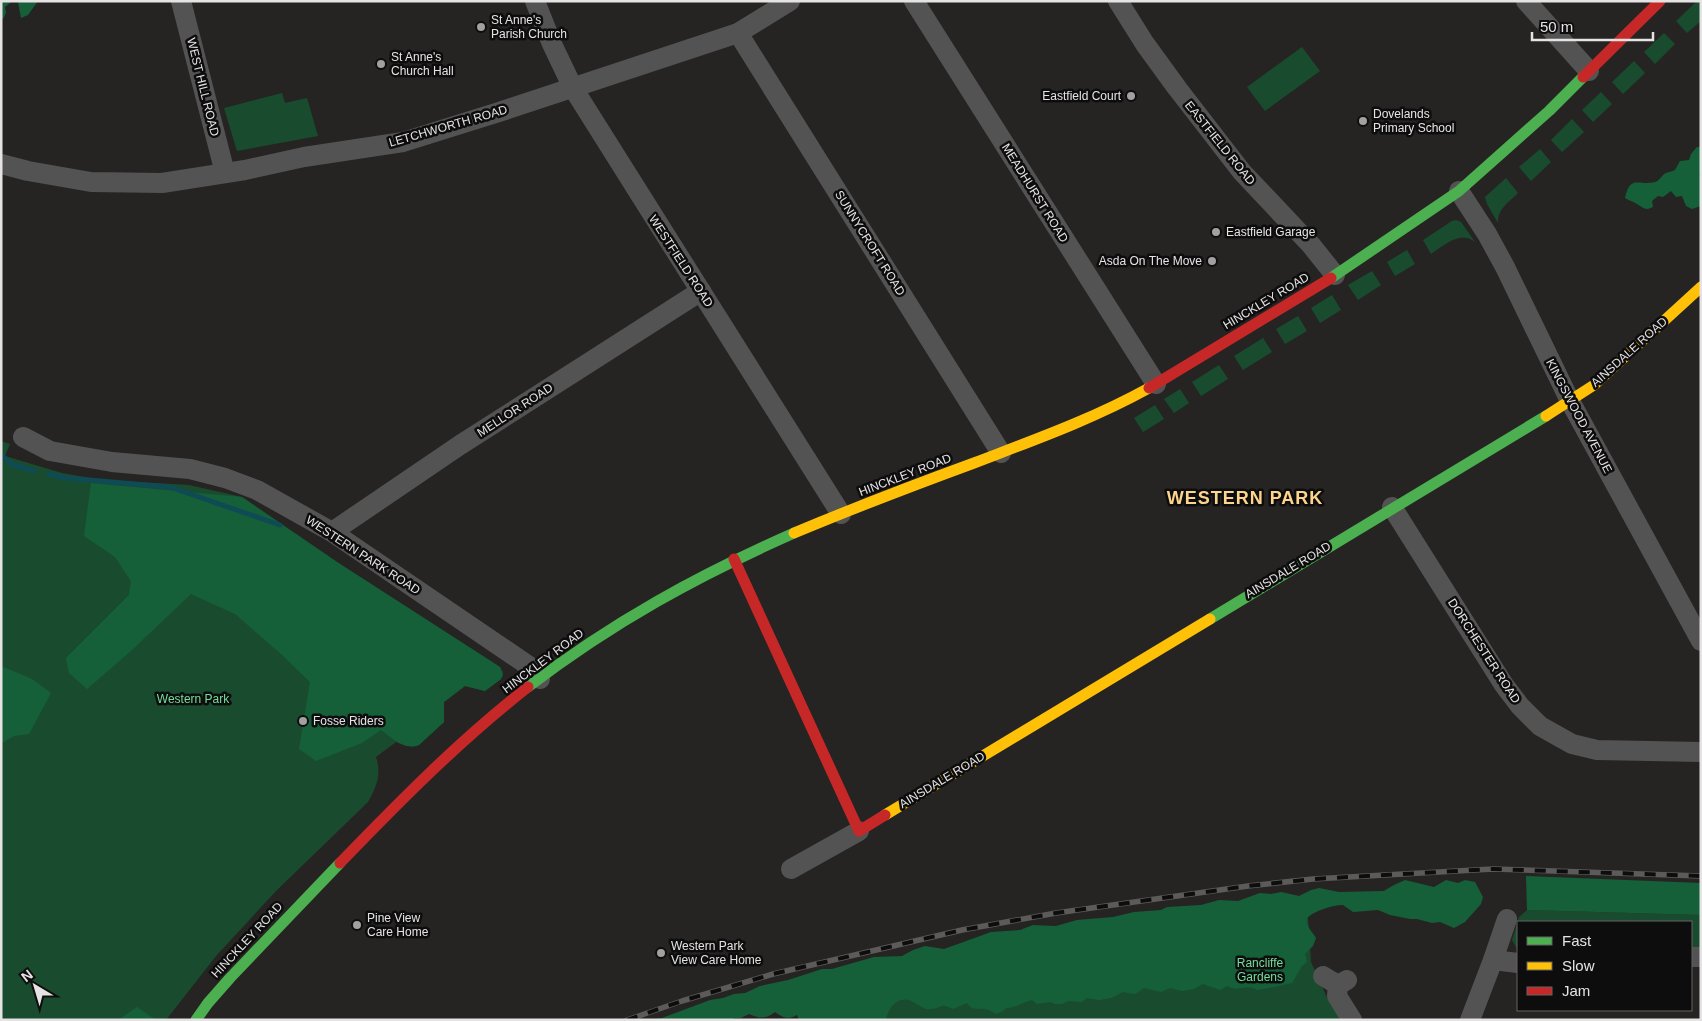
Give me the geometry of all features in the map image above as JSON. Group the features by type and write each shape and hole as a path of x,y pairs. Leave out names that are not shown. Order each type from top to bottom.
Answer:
{"main road":[{"name":"HINCKLEY ROAD","path":"196,1020 234,974 415,787 483,724 540,679 634,614 734,559 790,534 1115,407 1156,384 1335,275 1460,191 1549,111 1660,1"},
{"name":"AINSDALE ROAD","path":"859,831 1570,401 1594,384 1701,287"},
{"path":"734,559 859,831"}],"street":[{"name":"WEST HILL ROAD","path":"181,1 224,173"},
{"name":"WESTFIELD ROAD","path":"535,1 572,88 841,514"},
{"name":"LETCHWORTH ROAD","path":"1,164 28,171 91,182 126,184 162,183 304,157 403,142 738,33 790,1"},
{"name":"MEADHURST ROAD","path":"914,1 1156,384"},
{"name":"EASTFIELD ROAD","path":"1118,1 1145,44 1242,172 1311,245 1335,275"},
{"path":"1526,1 1589,72"},
{"name":"SUNNYCROFT ROAD","path":"738,33 1001,453"},
{"name":"KINGSWOOD AVENUE","path":"1460,191 1505,267 1570,401 1701,641"},
{"name":"MELLOR ROAD","path":"332,532 460,445 701,291"},
{"name":"WESTERN PARK ROAD","path":"22,437 50,451 112,462 190,469 225,478 257,490 332,532 529,666 540,679"},
{"name":"DORCHESTER ROAD","path":"1392,507 1504,684 1520,706 1540,726 1572,744 1597,750 1701,752"},
{"name":"AINSDALE ROAD","path":"791,869 859,831"},
{"path":"1470,1020 1507,919"},
{"path":"1493,960 1517,964"},
{"path":"1336,980 1337,996 1352,1020"}],"green space":[{"path":"1,1 38,1 28,15 21,18 18,2 11,2 5,7 6,13 1,20"},
{"path":"1697,1 1701,1 1701,21 1687,33 1676,21"},
{"path":"1664,33 1675,44 1655,64 1644,52"},
{"path":"1302,47 1320,71 1265,111 1247,87"},
{"path":"1634,61 1645,73 1623,94 1612,82"},
{"path":"1601,92 1612,104 1593,122 1582,110"},
{"path":"282,93 285,103 307,98 318,136 237,151 224,108"},
{"path":"1572,119 1584,132 1562,152 1551,140"},
{"path":"1697,147 1701,147 1701,172 1699,174 1701,176 1701,206 1692,209 1686,206 1682,196 1676,197 1671,191 1663,197 1658,196 1652,201 1653,207 1648,209 1625,198 1632,183 1649,183 1659,180 1664,174 1675,170 1680,161 1689,160"},
{"path":"1540,149 1551,162 1531,181 1519,167"},
{"path":"1506,178 1518,193 1499,214 1498,223 1485,197"},
{"path":"1456,220 1461,222 1475,242 1469,239 1458,238 1431,254 1423,240"},
{"path":"1407,250 1415,264 1395,276 1387,262"},
{"path":"1372,271 1381,285 1358,300 1348,285"},
{"path":"1332,295 1341,310 1320,323 1311,308"},
{"path":"1298,316 1307,331 1285,344 1276,329"},
{"path":"1263,338 1272,352 1243,370 1234,356"},
{"path":"1219,365 1228,379 1201,396 1192,382"},
{"path":"1180,389 1189,403 1174,413 1164,399"},
{"path":"1155,405 1164,419 1143,432 1134,418"},
{"name":"Western Park","path":"1,441 10,444 5,456 62,473 102,480 189,485 242,497 337,562 500,667 503,672 501,679 485,691 465,686 444,702 444,722 419,745 410,746 396,742 376,757 378,763 377,781 368,802 276,891 216,956 166,1020 1,1020"},
{"path":"91,483 242,497 337,562 500,667 503,675 501,679 485,691 465,686 444,702 444,722 419,745 403,745 381,730 362,743 316,761 299,749 310,682 235,614 191,594 132,650 87,689 69,673 66,658 129,595 131,581 115,557 84,536"},
{"path":"1,666 32,679 51,693 29,734 14,736 2,743"},
{"path":"1526,876 1701,883 1701,915 1527,910"},
{"path":"1405,880 1434,887 1446,880 1458,883 1465,880 1475,882 1483,897 1481,904 1465,922 1454,928 1440,922 1432,923 1410,919 1390,915 1378,910 1353,912 1343,905 1319,911 1307,918 1308,926 1316,938 1313,946 1305,954 1307,962 1302,966 1292,983 1270,988 1257,990 1248,987 1236,989 1227,986 1220,990 1203,984 1194,989 1182,991 1170,988 1161,992 1144,988 1135,994 1123,992 1111,998 1099,1000 1087,998 1082,1002 1068,1001 1062,1004 1050,1002 1037,1004 1032,1000 1006,1008 996,1014 986,1009 973,1008 967,1003 953,1009 943,1006 928,1009 908,1000 903,1000 892,1006 886,1020 799,1020 797,1015 786,1018 775,1012 766,1017 756,1017 749,1014 730,1020 647,1020 662,1018 710,1000 745,993 760,986 788,980 822,969 832,969 874,957 902,956 925,946 944,949 991,932 1020,930 1033,925 1056,926 1077,920 1113,917 1134,912 1161,910 1167,907 1201,905 1219,900 1238,901 1260,893 1271,894 1281,892 1299,896 1319,888 1339,892 1384,891"},
{"path":"1527,910 1701,915 1701,949 1692,949 1692,921 1518,921 1519,917"},
{"name":"Rancliffe Gardens","path":"1308,917 1311,962 1329,1002 1343,1020 800,1020 1013,944"},
{"path":"1517,924 1517,948 1512,940"},
{"path":"137,1007 156,1020 118,1020"}],"waterway":[{"path":"1,454 11,464 34,471"},
{"path":"49,474 65,478 170,487 280,525"}],"railway":[{"path":"627,1020 682,1001 773,974 962,930 1056,913 1248,886 1313,879 1493,869 1701,876"}],"traffic: fast":[{"path":"1331,278 1459,191 1549,111 1583,77"},
{"path":"1210,619 1546,416"},
{"path":"528,687 560,663 656,602 723,566 794,533"},
{"path":"196,1020 230,978 340,863"}],"traffic: slow":[{"path":"1546,416 1594,385 1701,287"},
{"path":"794,533 1019,446 1106,410 1149,388"},
{"path":"885,815 1210,619"}],"traffic: jam":[{"path":"1583,77 1660,1"},
{"path":"1149,388 1331,278"},
{"path":"734,559 859,831 885,815"},
{"path":"340,863 454,750 528,687"}],"place":[{"name":"St Anne's Parish Church","path":"481,27"},
{"name":"St Anne's Church Hall","path":"381,64"},
{"name":"Eastfield Court","path":"1131,96"},
{"name":"Dovelands Primary School","path":"1363,121"},
{"name":"Eastfield Garage","path":"1216,232"},
{"name":"Asda On The Move","path":"1212,261"},
{"name":"Fosse Riders","path":"303,721"},
{"name":"Pine View Care Home","path":"357,925"},
{"name":"Western Park View Care Home","path":"661,953"}],"district":[{"name":"WESTERN PARK","path":"1245,498"}]}
